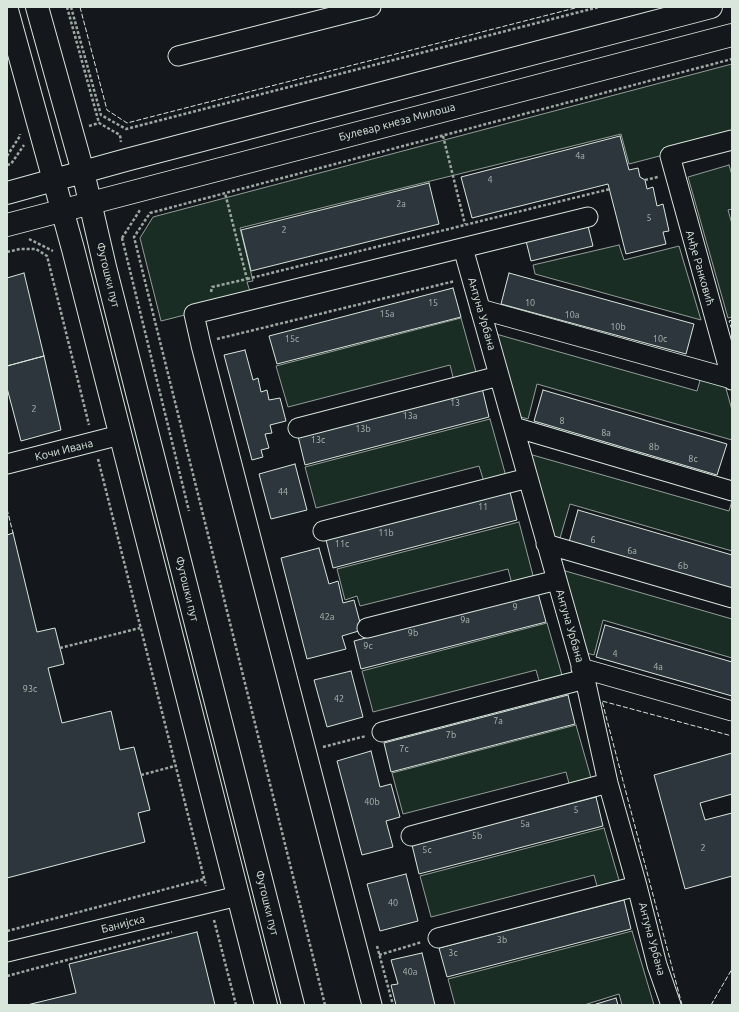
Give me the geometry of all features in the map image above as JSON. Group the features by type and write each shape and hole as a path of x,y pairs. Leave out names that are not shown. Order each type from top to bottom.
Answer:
{"main road":[{"name":"Футошки пут","path":"37,7 83,172 107,275 293,1005"},
{"path":"7,193 711,7"},
{"path":"7,10 15,65 63,210 266,1005"},
{"name":"Булевар кнеза Милоша","path":"7,225 732,35"}],"street":[{"path":"178,56 362,8"},
{"name":"Анђе Ранковић","path":"732,140 670,156 732,380"},
{"path":"372,1005 194,314 588,218"},
{"name":"Антуна Урбана","path":"463,248 583,674 608,784 637,886 657,965 671,1005"},
{"path":"480,309 732,380"},
{"path":"298,428 499,376"},
{"path":"514,428 732,491"},
{"name":"Кочи Ивана","path":"7,464 120,435"},
{"path":"323,531 528,478"},
{"path":"546,544 732,598"},
{"path":"367,628 557,580"},
{"path":"382,732 583,674 732,711"},
{"path":"411,836 608,784"},
{"path":"438,938 637,886"},
{"name":"Банијска","path":"7,952 238,896"}],"path":[{"path":"67,7 99,123 120,135"},
{"path":"71,7 100,115 126,129 599,7"},
{"path":"326,1005 134,237 150,213 732,59"},
{"path":"7,156 20,136"},
{"path":"442,136 465,224"},
{"path":"7,166 11,164 25,143"},
{"path":"210,310 212,287 610,189"},
{"path":"225,193 247,279"},
{"path":"7,252 20,249 36,249 47,256 236,1005"},
{"path":"216,339 471,277"},
{"path":"60,648 140,628"},
{"path":"323,747 382,732"},
{"path":"141,775 175,766"},
{"path":"7,931 204,879"},
{"path":"207,923 215,921"},
{"path":"7,976 176,931"},
{"path":"379,955 438,938"}],"green space":[{"path":"732,64 732,137 629,164 621,134 240,228 253,281 247,282 252,298 161,321 140,238 153,217"},
{"path":"729,165 732,175 732,209 728,210 732,224 732,317 728,318 688,177"},
{"path":"619,245 624,260 679,246 701,320 535,274 533,265"},
{"path":"461,318 478,379 455,385 450,365 288,407 276,366"},
{"path":"496,334 697,391 701,377 725,385 732,410 732,440 537,384 528,419 517,416"},
{"path":"490,419 507,480 485,485 479,466 316,508 305,467"},
{"path":"529,454 729,511 732,501 732,551 570,504 560,538 549,536"},
{"path":"519,522 535,583 513,588 508,569 360,606 357,596 345,600 337,569"},
{"path":"562,570 732,619 732,658 603,620 594,655 583,652"},
{"path":"547,623 564,682 541,688 536,670 373,712 362,671"},
{"path":"576,725 593,785 571,791 566,772 403,814 392,773"},
{"path":"604,828 621,887 599,893 594,875 431,917 420,876"},
{"path":"632,931 654,1005 622,1005 619,994 584,1005 455,1005 448,979"}],"building":[{"path":"620,136 629,170 638,168 640,177 645,180 647,189 653,187 657,206 663,204 669,231 663,232 666,244 626,254 608,184 472,218 461,177"},
{"path":"429,183 439,224 251,271 241,230"},
{"path":"587,222 593,246 531,261 525,237"},
{"path":"24,273 44,356 7,366 7,278"},
{"path":"509,273 694,324 686,354 501,304"},
{"path":"453,288 461,317 277,364 269,336"},
{"path":"245,350 253,380 258,378 261,392 267,390 269,400 280,398 286,421 270,425 272,433 265,434 269,448 261,450 263,457 252,460 224,355"},
{"path":"44,356 61,430 21,441 7,388 7,366"},
{"path":"482,388 489,417 305,465 298,436"},
{"path":"543,390 727,444 717,475 534,421"},
{"path":"295,464 307,510 271,519 259,474"},
{"path":"510,492 517,520 333,568 326,540"},
{"path":"578,510 732,555 732,589 569,542"},
{"path":"13,533 37,632 55,628 64,664 48,668 62,723 111,711 120,750 134,747 150,810 138,813 145,842 7,878 7,535"},
{"path":"319,548 329,584 338,581 343,603 354,600 362,630 342,636 346,649 307,659 281,558"},
{"path":"538,593 546,622 361,669 354,641"},
{"path":"605,625 732,662 732,696 596,657"},
{"path":"351,671 363,717 327,727 314,680"},
{"path":"568,695 575,724 391,772 384,743"},
{"path":"371,751 380,787 391,784 400,817 386,821 393,847 362,855 337,761"},
{"path":"732,753 732,794 700,803 705,820 732,813 732,876 685,889 654,775"},
{"path":"596,797 603,826 419,874 412,845"},
{"path":"406,874 418,921 380,931 367,884"},
{"path":"624,900 631,929 447,977 439,948"},
{"path":"197,932 215,1005 27,1005 76,993 69,964"},
{"path":"422,953 435,1005 396,1005 391,985 398,984 391,960"},
{"path":"616,998 618,1005 593,1005"}],"fence":[{"path":"80,7 107,110 127,123 579,7"},
{"path":"732,320 729,321 732,330"},
{"path":"7,509 13,533"},
{"path":"682,1005 602,701 732,736"},
{"path":"711,1005 732,969"}]}
